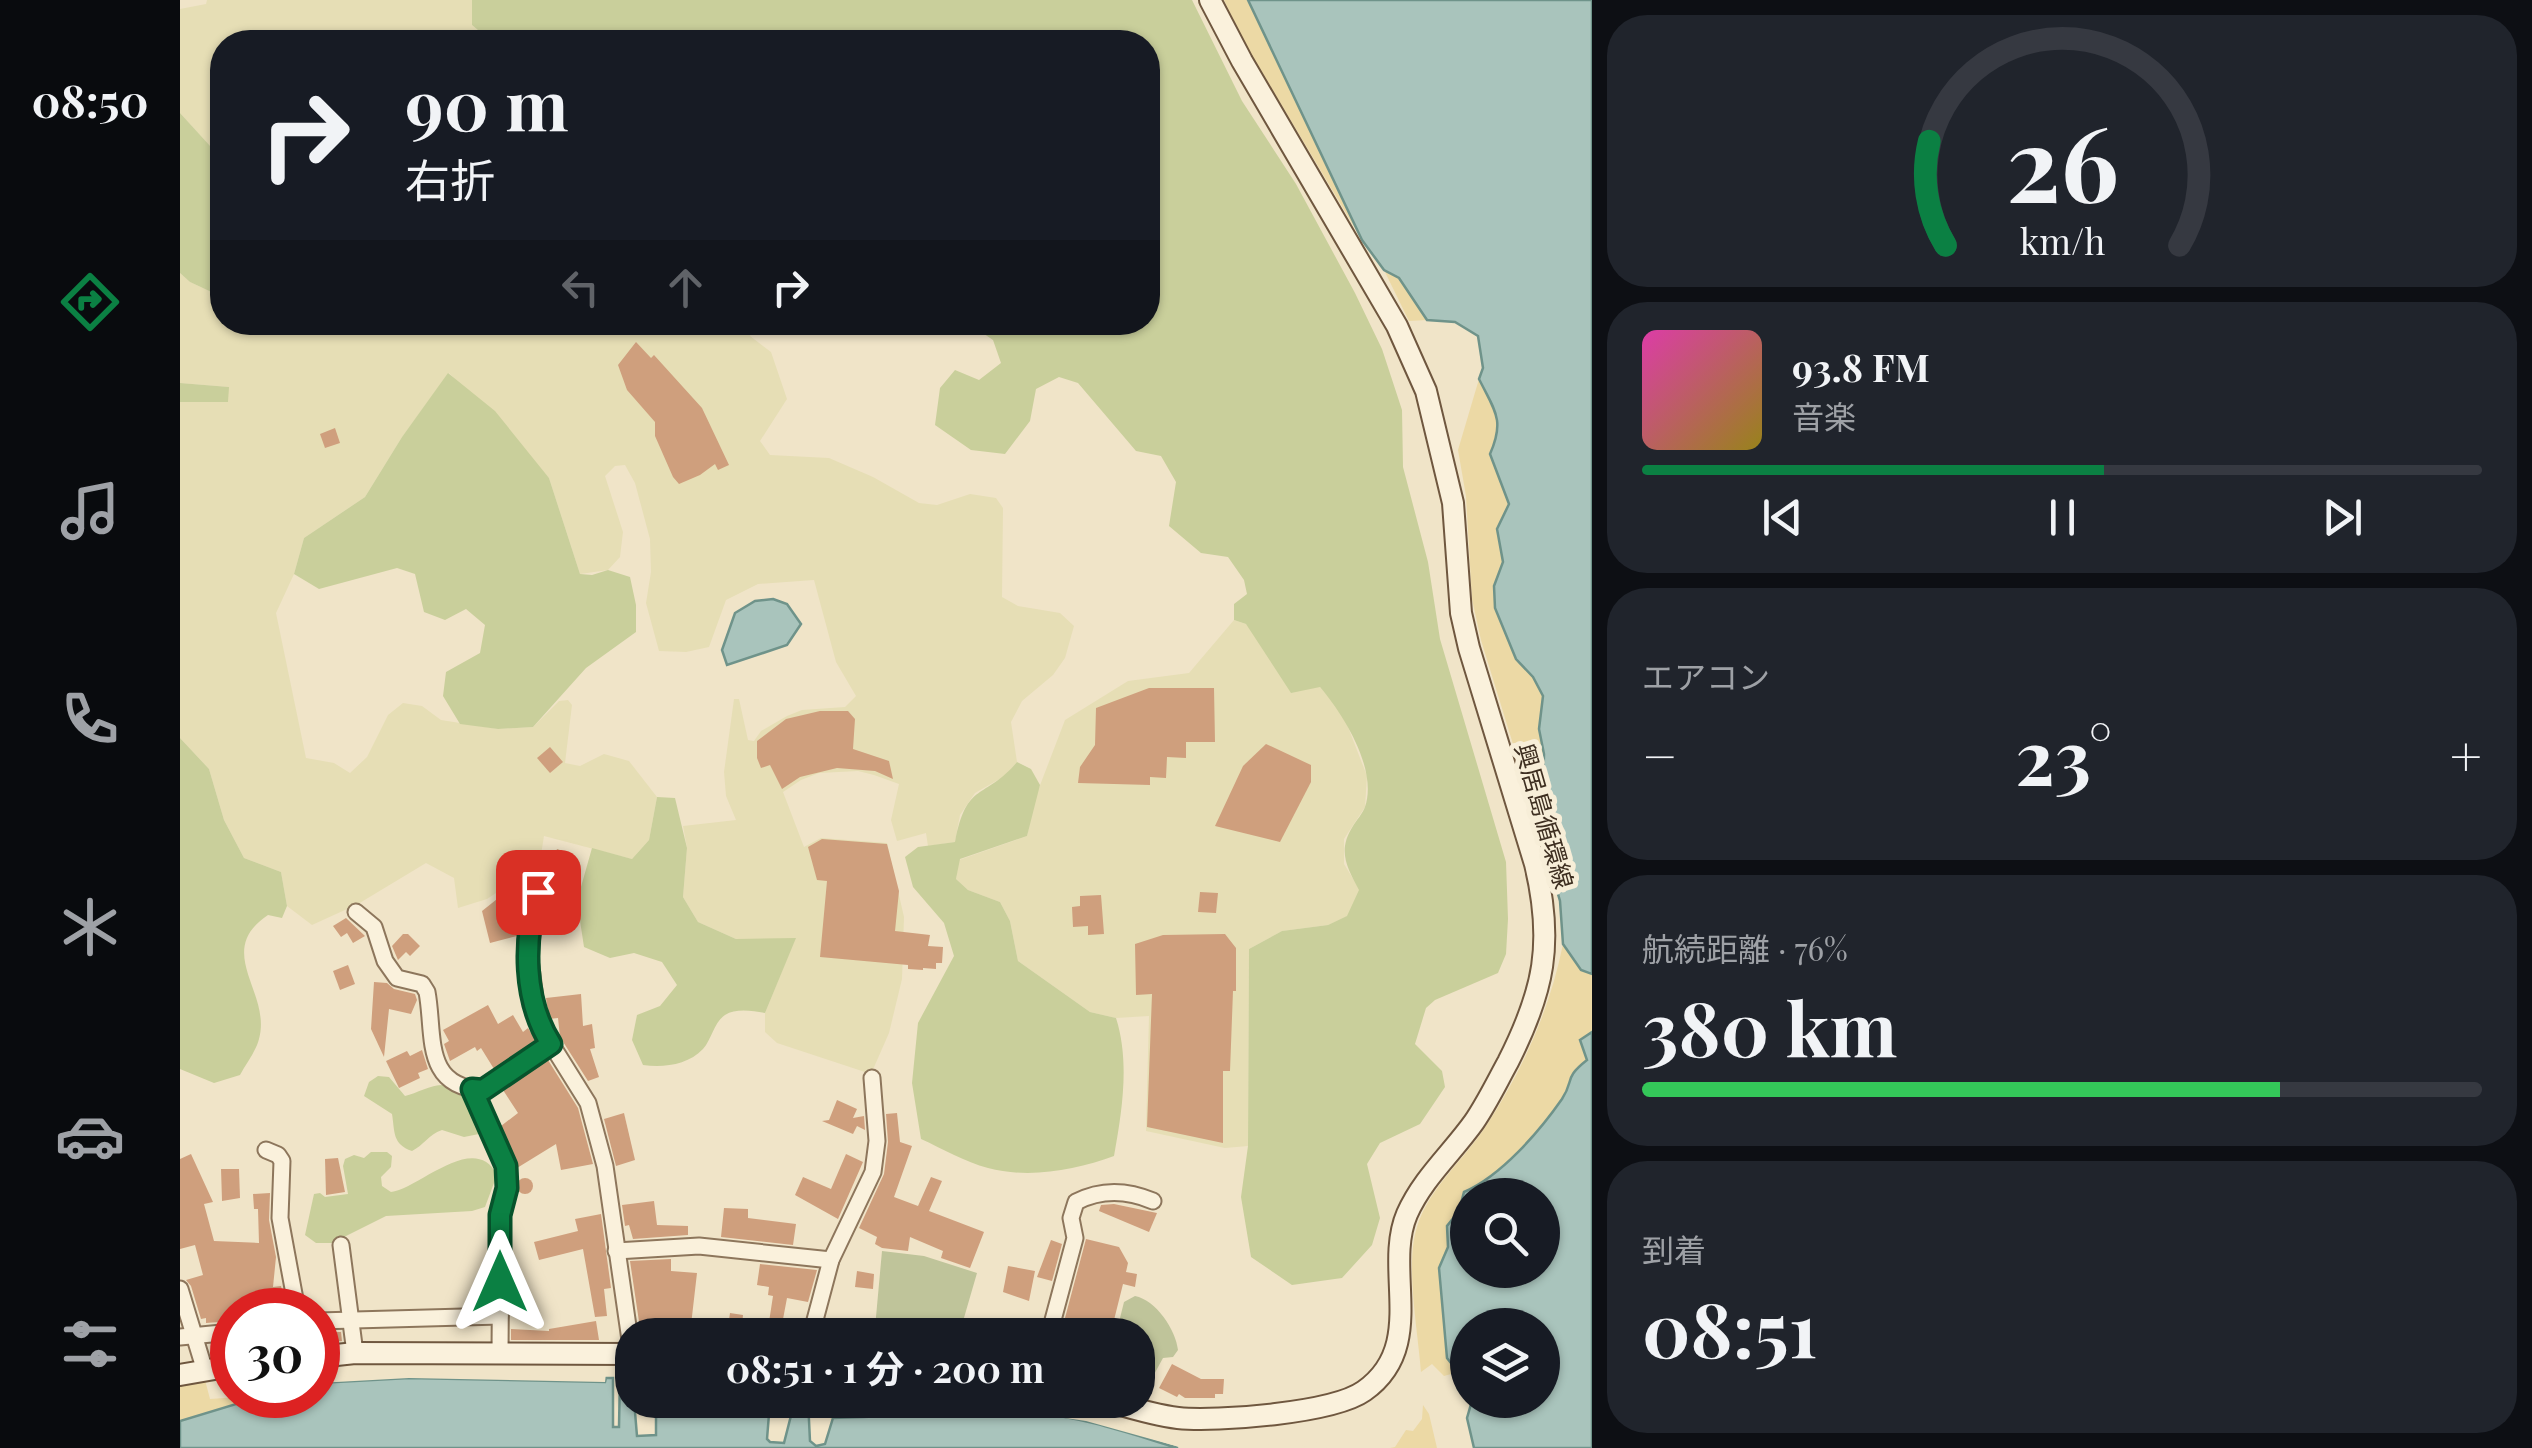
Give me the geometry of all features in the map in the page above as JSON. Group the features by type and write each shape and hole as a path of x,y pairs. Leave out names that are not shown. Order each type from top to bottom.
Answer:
{"main road":[{"name":"興居島循環線","path":"1155,1413 1174,1418 1237,1417 1340,1403 1380,1378 1392,1358 1397,1339 1402,1279 1399,1253 1407,1215 1420,1188 1475,1120 1508,1062 1536,1001 1545,946 1543,896 1535,864 1464,631 1452,503 1426,391 1397,326 1242,62 1210,0"},
{"path":"340,1355 615,1354"},
{"path":"180,1376 210,1370"}],"street":[{"path":"538,892 529,922 531,988 538,1023 588,1103 605,1166 626,1318"},
{"path":"356,912 374,927 386,961 397,978 422,984 427,992 432,1016 431,1043 442,1072 472,1089 483,1090 551,1044"},
{"path":"815,1318 830,1260 873,1172 878,1141 872,1078"},
{"path":"472,1089 506,1166 507,1188 500,1215 500,1354"},
{"path":"266,1150 282,1162 280,1218 293,1288"},
{"path":"1054,1318 1075,1238 1071,1218 1076,1202 1092,1194 1114,1192 1153,1201"},
{"path":"341,1244 355,1354"},
{"path":"616,1251 698,1246 830,1260"},
{"path":"180,1289 187,1335 205,1371"},
{"path":"340,1319 500,1316"}],"shaded area":[{"path":"207,0 472,0 472,25 478,30 210,30 210,146 180,113 180,9 206,4"},
{"path":"180,273 210,291 210,335 750,335 771,352 787,399 760,441 770,455 829,458 919,503 937,505 970,494 996,498 1003,508 1002,597 1018,606 1060,613 1074,626 1065,658 1053,675 1022,701 1011,722 1017,762 1005,776 975,793 960,815 955,842 928,846 926,833 897,841 891,820 899,784 858,771 819,773 783,792 804,847 821,838 887,843 904,917 902,979 889,1033 871,1074 777,1043 765,1032 765,1013 795,939 736,939 698,922 683,897 687,848 683,826 736,820 726,796 724,772 734,699 739,699 748,740 754,741 761,731 787,716 802,710 845,707 856,696 836,662 814,580 758,584 726,600 709,647 686,652 659,651 646,603 651,572 650,539 635,483 625,465 615,466 605,476 623,532 620,557 608,570 580,574 549,478 449,373 402,437 365,497 304,538 294,574 276,613 306,758 334,763 350,773 367,757 388,715 403,703 422,706 441,720 498,729 533,727 559,701 568,700 572,705 565,763 580,766 604,754 629,761 657,797 649,840 632,859 544,836 538,873 530,884 508,885 487,899 458,908 454,878 426,863 358,904 312,925 287,906 281,872 244,858 224,820 209,769 180,738 180,402 229,387 180,383"},
{"path":"1234,620 1246,624 1320,687 1343,714 1367,776 1365,807 1344,839 1344,864 1360,890 1348,916 1328,925 1282,931 1249,949 1248,1146 1225,1148 1146,1131 1149,1016 1116,1018 1090,1012 1018,961 1010,921 1000,902 968,890 956,879 959,860 1027,836 1034,801 1065,720 1128,681 1189,673"}],"green space":[{"path":"472,0 1192,0 1242,101 1296,184 1382,349 1402,410 1403,467 1428,562 1440,639 1506,862 1506,954 1498,973 1435,1000 1426,1008 1415,1044 1442,1071 1445,1087 1420,1124 1380,1143 1367,1164 1380,1218 1372,1245 1342,1278 1292,1285 1251,1257 1241,1197 1248,1146 1249,949 1282,931 1328,925 1347,916 1359,890 1348,866 1346,843 1364,809 1368,792 1356,743 1320,687 1291,693 1246,624 1234,620 1234,604 1247,594 1244,580 1228,557 1201,553 1169,526 1176,482 1161,456 1136,451 1078,383 1059,377 1036,389 1030,421 1005,454 971,450 935,425 940,388 955,370 979,380 1001,363 993,340 986,335 1160,335 1160,30 478,30 472,25"},
{"path":"180,113 210,146 210,291 180,273"},
{"path":"448,373 495,411 549,478 580,574 608,570 630,577 636,632 586,668 533,727 498,729 460,724 443,696 446,672 480,653 485,625 466,609 445,620 424,612 415,574 397,568 319,589 294,574 304,538 365,497"},
{"path":"180,383 229,387 228,402 180,402"},
{"path":"180,738 209,769 224,820 244,858 281,872 287,906 282,918 268,915 252,929 245,943 244,958 261,1022 258,1044 240,1075 214,1083 180,1069"},
{"path":"1017,762 1031,769 1040,785 1027,836 960,859 956,879 968,890 1000,902 1010,921 1018,961 1090,1012 1116,1018 1124,1069 1114,1156 1036,1173 988,1168 921,1139 912,1083 918,1023 954,956 944,923 913,887 905,857 918,847 955,842 971,800"},
{"path":"657,797 675,798 687,848 683,897 698,922 736,939 796,938 765,1013 739,1011 725,1015 697,1054 683,1062 659,1066 643,1065 632,1040 637,1015 660,1006 677,985 662,962 634,953 610,958 584,947 577,901 592,848 632,859 649,840"},
{"path":"378,1076 389,1077 405,1096 440,1085 460,1091 476,1110 479,1134 464,1137 442,1130 412,1151 406,1148 396,1137 392,1114 364,1096 369,1082"},
{"path":"371,1152 392,1156 391,1167 381,1177 382,1186 391,1192 461,1160 475,1158 487,1163 497,1175 485,1207 386,1216 332,1243 316,1243 305,1235 314,1194 348,1194 345,1159 354,1155 364,1158"},
{"path":"882,1251 924,1256 977,1273 964,1318 876,1318"},
{"path":"1135,1296 1150,1303 1173,1334 1178,1350 1173,1357 1163,1358 1155,1373 1155,1318 1120,1318 1124,1302"}],"sand":[{"path":"1224,0 1248,0 1362,240 1243,40"},
{"path":"1384,270 1399,278 1427,320 1409,321"},
{"path":"1479,379 1496,416 1497,432 1490,454 1509,504 1497,529 1503,562 1494,586 1495,608 1516,659 1533,677 1543,696 1539,729 1548,813 1541,835 1472,599 1466,496 1458,450"},
{"path":"1563,944 1581,970 1592,974 1592,1032 1581,1040 1587,1060 1572,1075 1553,1111 1519,1152 1488,1178 1450,1178 1448,1247 1439,1268 1450,1374 1444,1376 1432,1364 1421,1372 1412,1278 1417,1227 1430,1200 1477,1139 1512,1083 1543,1015"},
{"path":"205,1380 210,1412 180,1421 180,1386"},
{"path":"1423,1405 1437,1448 1390,1448 1395,1447 1406,1430 1413,1431 1422,1419"}],"water":[{"path":"1248,0 1592,0 1592,974 1581,970 1563,944 1560,901 1541,835 1548,813 1539,729 1543,696 1533,677 1516,659 1495,608 1494,586 1503,562 1497,529 1509,504 1490,454 1497,424 1479,379 1483,368 1478,336 1455,322 1427,320 1399,278 1384,270 1362,240"},
{"path":"773,599 787,604 801,624 787,645 727,665 722,650 735,613 755,601"},
{"path":"1592,1032 1592,1448 1474,1448 1467,1418 1560,1418 1560,1308 1450,1308 1450,1362 1439,1268 1448,1247 1447,1226 1450,1222 1450,1288 1560,1288 1560,1178 1488,1178 1542,1125 1562,1099 1572,1075 1587,1060 1580,1040"},
{"path":"409,1378 605,1382 606,1378 613,1378 613,1427 619,1427 619,1418 636,1418 637,1436 656,1435 656,1418 769,1418 767,1439 784,1443 790,1418 809,1418 810,1441 816,1446 825,1444 833,1418 1071,1418 1178,1448 180,1448 180,1421 210,1412 210,1418 340,1418 340,1382"}],"pier":[{"path":"408,1373 601,1377 606,1373 605,1382 409,1378 340,1382 340,1377"},
{"path":"1065,1418 1094,1418 1180,1443 1183,1448"},
{"path":"1276,1439 1327,1443 1331,1448 1276,1444 1243,1448 1247,1443"}],"building":[{"path":"636,342 651,358 654,355 702,408 729,465 718,470 715,464 679,484 673,477 655,436 655,422 627,390 618,365"},
{"path":"335,428 340,443 325,448 320,434"},
{"path":"1149,688 1214,688 1215,742 1186,742 1186,758 1167,757 1166,778 1150,777 1150,785 1078,783 1080,767 1095,745 1096,708"},
{"path":"820,711 848,711 855,719 853,749 889,761 893,779 875,771 837,768 800,777 782,789 770,765 761,768 757,741 786,719"},
{"path":"1266,744 1311,765 1311,782 1280,842 1215,826 1243,766"},
{"path":"550,747 563,762 550,773 537,758"},
{"path":"822,839 887,844 899,891 895,931 930,935 928,946 943,947 942,963 936,963 936,969 820,957 827,881 817,880 808,847"},
{"path":"557,849 572,854 566,871 579,879 575,892 566,890 564,896 558,894 555,903 547,900 549,890 545,884"},
{"path":"528,887 523,903 515,903 519,917 517,936 490,943 482,911 511,888"},
{"path":"1200,892 1218,893 1216,913 1198,912"},
{"path":"1101,895 1104,934 1088,935 1088,926 1073,927 1072,907 1080,906 1080,896"},
{"path":"346,918 365,936 353,943 347,933 341,937 333,926"},
{"path":"403,934 420,946 410,956 406,952 398,960 392,946"},
{"path":"1225,934 1236,948 1236,991 1230,1071 1223,1071 1223,1143 1147,1127 1152,994 1136,995 1135,944 1163,935"},
{"path":"348,965 355,984 340,990 333,971"},
{"path":"374,982 415,994 417,1000 411,1014 389,1009 384,1057 371,1029"},
{"path":"581,994 583,1026 592,1024 595,1048 590,1049 599,1077 588,1081 560,1037 558,1018 549,1019 546,998"},
{"path":"488,1005 498,1024 513,1015 523,1032 528,1028 536,1041 494,1069 481,1048 477,1051 475,1047 450,1061 444,1044 449,1041 443,1030"},
{"path":"422,1050 428,1069 418,1073 420,1078 399,1088 386,1061 407,1051 410,1056"},
{"path":"548,1060 578,1108 593,1164 561,1170 556,1144 517,1168 501,1126 518,1113 503,1090"},
{"path":"837,1100 857,1109 853,1118 864,1116 865,1130 857,1126 853,1134 822,1121 829,1120"},
{"path":"624,1113 635,1160 616,1166 604,1119"},
{"path":"897,1113 900,1142 912,1146 894,1197 918,1206 931,1177 942,1181 929,1211 984,1232 970,1268 941,1258 943,1251 910,1237 908,1251 882,1248 875,1244 877,1237 859,1228 884,1174 886,1114"},
{"path":"191,1154 213,1202 204,1204 214,1241 259,1243 258,1209 254,1209 253,1194 270,1193 269,1220 276,1257 273,1287 281,1288 210,1288 210,1323 201,1319 186,1280 203,1275 195,1245 180,1249 180,1159"},
{"path":"846,1154 863,1162 838,1219 795,1195 803,1177 831,1189"},
{"path":"338,1158 345,1192 326,1195 325,1159"},
{"path":"221,1169 239,1169 240,1198 222,1201"},
{"path":"525,1178 533,1186 525,1194 517,1186"},
{"path":"654,1201 657,1225 688,1226 688,1235 633,1239 629,1225 625,1226 622,1205"},
{"path":"1101,1205 1157,1213 1149,1232 1099,1211"},
{"path":"724,1208 748,1209 748,1218 796,1224 793,1245 721,1237"},
{"path":"601,1214 611,1288 604,1289 607,1316 595,1317 583,1249 539,1260 534,1242 578,1231 575,1219"},
{"path":"1086,1239 1119,1247 1128,1263 1126,1272 1137,1274 1135,1287 1123,1284 1114,1318 1065,1318"},
{"path":"1051,1240 1062,1244 1052,1281 1037,1277"},
{"path":"671,1259 671,1271 697,1273 692,1318 638,1318 630,1261"},
{"path":"760,1264 817,1270 808,1302 787,1298 783,1318 770,1318 773,1296 768,1295 769,1287 757,1285"},
{"path":"1008,1266 1035,1271 1029,1301 1003,1292"},
{"path":"857,1271 874,1274 873,1289 855,1287"},
{"path":"596,1321 599,1340 511,1340 511,1329 549,1331"},
{"path":"1172,1364 1201,1379 1224,1379 1223,1394 1215,1394 1215,1398 1185,1398 1159,1388"}],"route":[{"path":"500,1282 500,1215 507,1188 506,1166 472,1089 483,1090 551,1044 538,1023 531,988 529,922 538,892"}]}
